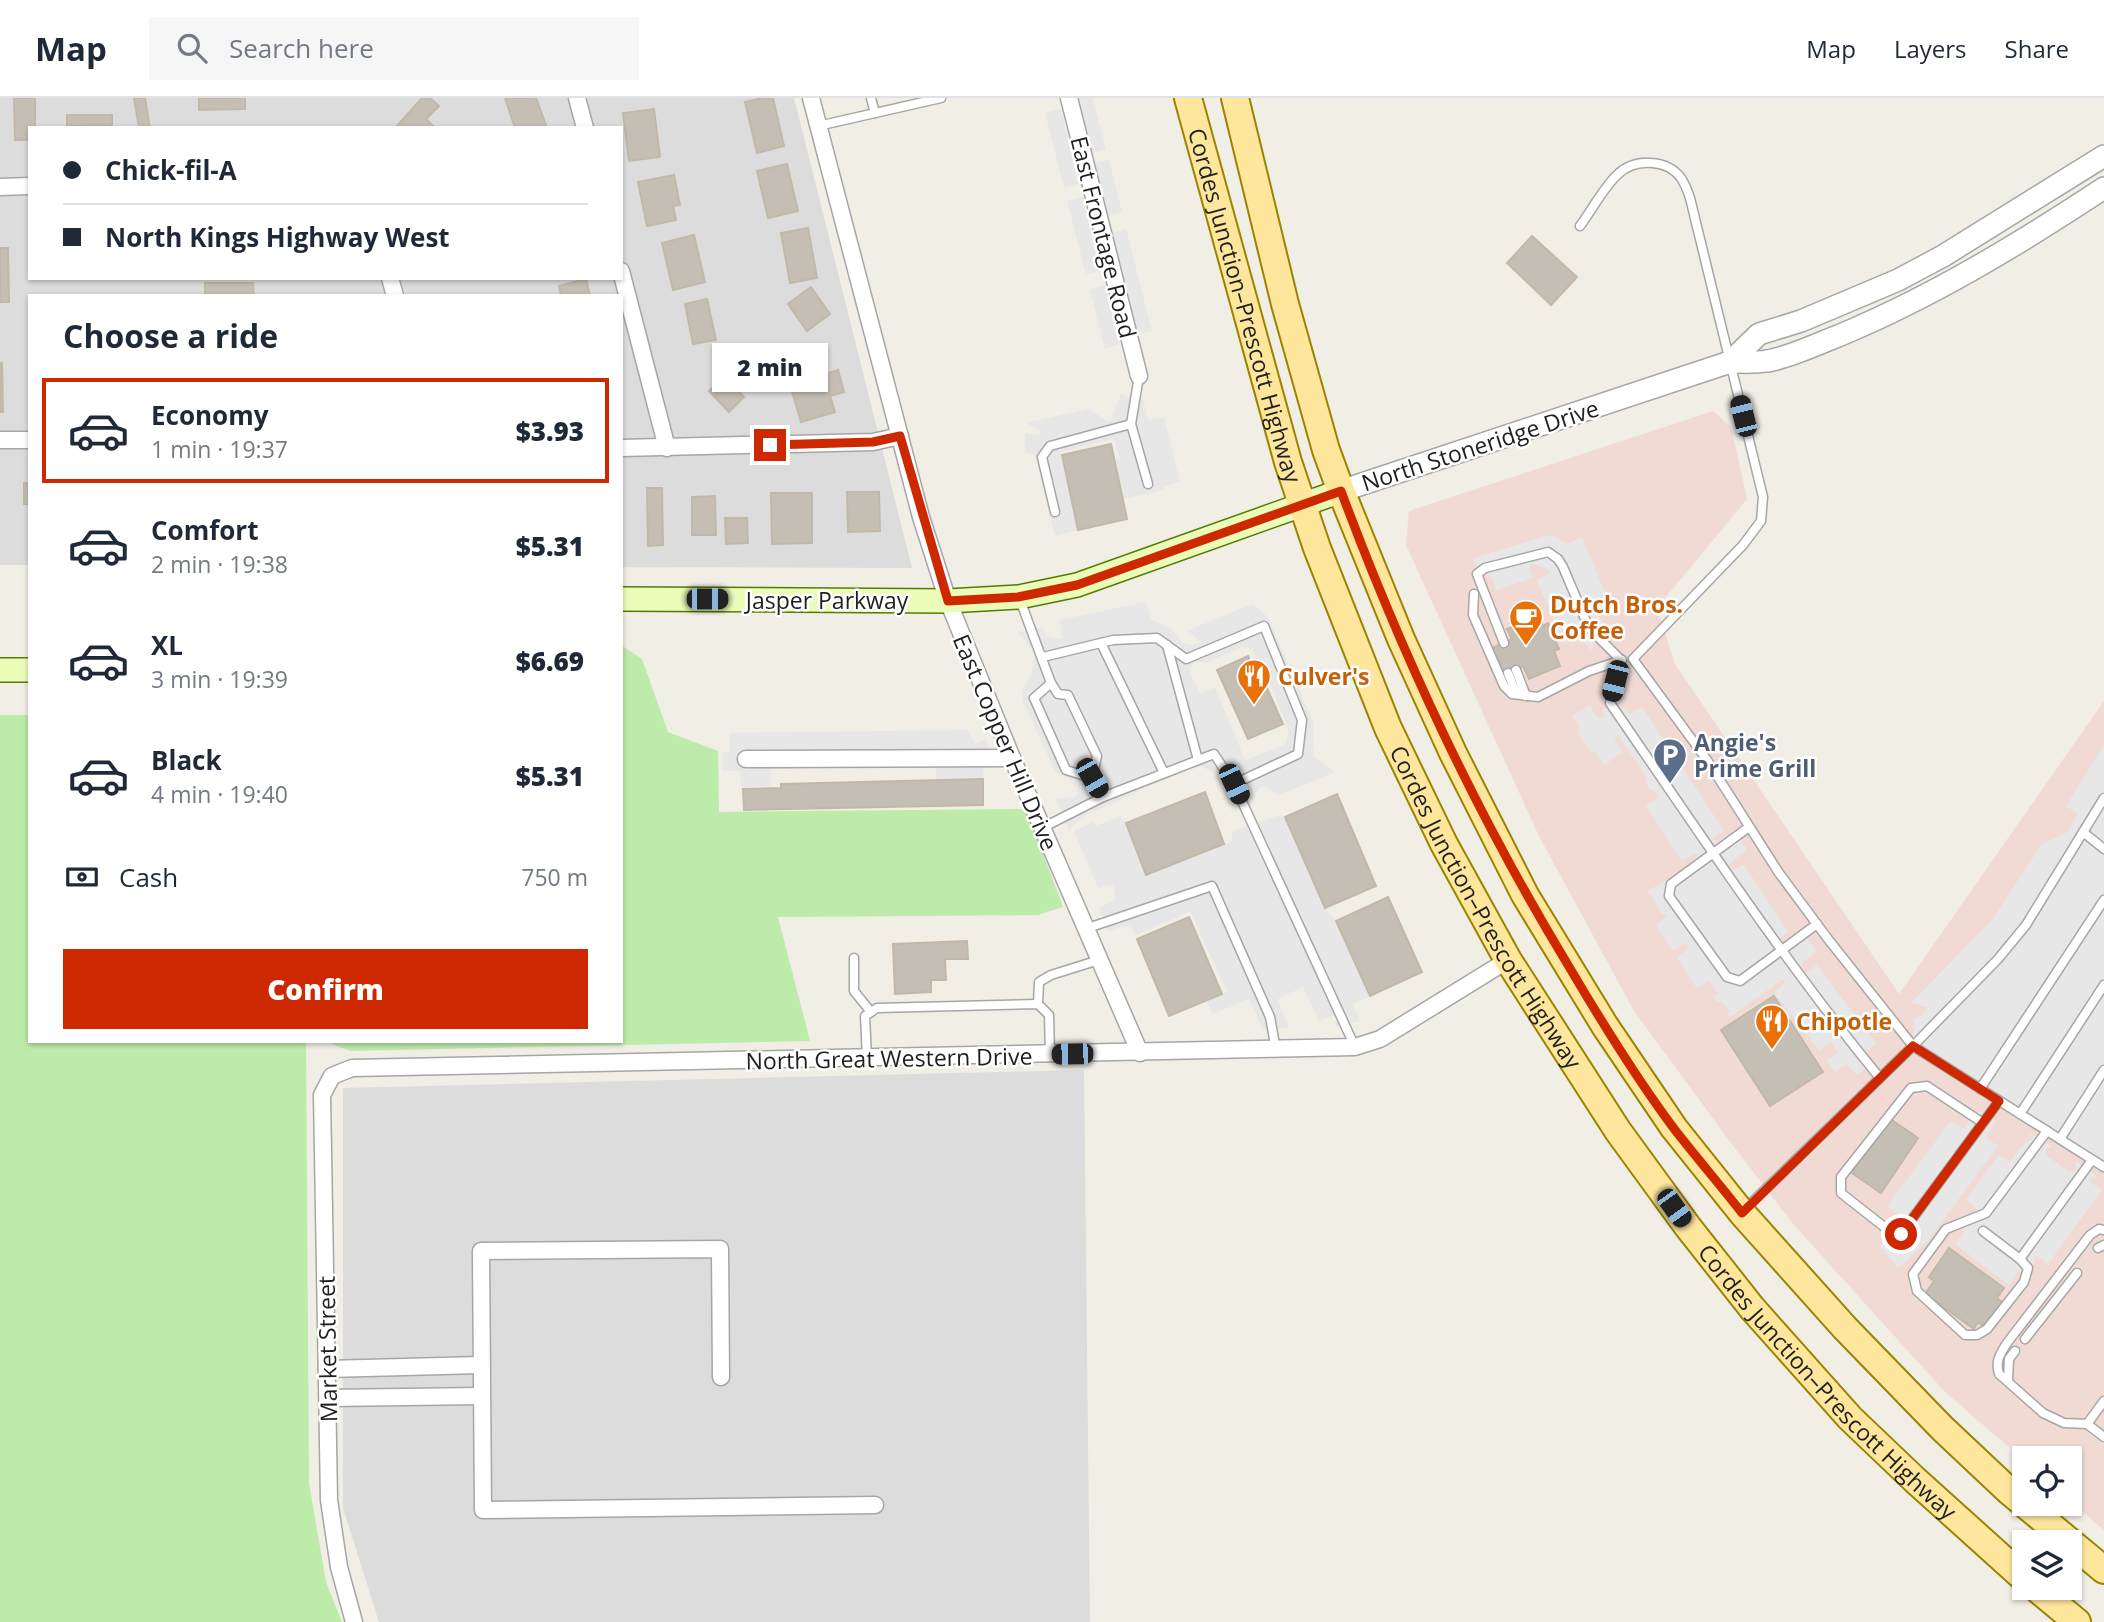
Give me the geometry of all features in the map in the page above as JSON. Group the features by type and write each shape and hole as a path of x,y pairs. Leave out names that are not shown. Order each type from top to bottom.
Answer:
{"main road":[{"name":"Cordes Junction–Prescott Highway","path":"1188,98 1302,506 1317,548 1388,727 1444,844 1508,960 1618,1130 1688,1227 1752,1308 1850,1418 2012,1567"},
{"name":"Cordes Junction–Prescott Highway","path":"1235,98 1285,304 1326,450 1401,639 1453,753 1525,895 1643,1083 1674,1128 1742,1213 1845,1328 1942,1428 2010,1492 2104,1570"},
{"name":"North Stoneridge Drive","path":"948,601 1018,597 1077,585 1341,491"},
{"name":"Jasper Parkway","path":"623,599 948,601"},
{"path":"0,670 28,670"},
{"path":"2051,1600 2077,1622"}],"street":[{"path":"577,98 584,126"},
{"name":"East Copper Hill Drive","path":"811,98 900,436 948,601 1012,758 1140,1053"},
{"name":"East Frontage Road","path":"1069,98 1139,376"},
{"name":"North Stoneridge Drive","path":"1730,362 1759,334 1801,321 1909,274 1943,256 2104,156"},
{"path":"0,187 28,186"},
{"name":"North Stoneridge Drive","path":"1341,491 1730,362 1769,361 1885,316 2023,241 2104,188"},
{"path":"623,279 667,448"},
{"path":"623,448 873,442 900,436"},
{"path":"0,440 28,440"},
{"path":"746,759 1012,758"},
{"name":"North Great Western Drive","path":"332,1076 352,1068 1355,1047 1380,1039 1508,960"},
{"name":"Market Street","path":"332,1076 322,1095 329,1500 339,1567 354,1622"},
{"path":"721,1377 720,1249 481,1251 483,1510 875,1505"},
{"path":"327,1369 481,1365"},
{"path":"328,1398 481,1396"}],"lane":[{"path":"871,98 875,113"},
{"path":"818,126 941,98"},
{"path":"1474,594 1473,615 1504,686 1512,694 1538,697 1589,671 1620,660 1633,659 1743,545 1761,521 1763,497 1690,198 1681,178 1667,166 1647,162 1631,165 1618,174 1580,226"},
{"path":"1139,376 1131,424 1148,484"},
{"path":"1055,512 1042,457 1050,446 1131,424"},
{"path":"1504,643 1477,574 1485,568 1548,552 1558,559 1563,567 1589,628 1620,660"},
{"path":"1018,597 1051,683 1058,694 1068,695 1097,756 1092,778"},
{"path":"1043,657 1113,639 1157,638 1186,659 1264,626 1302,720 1298,754 1234,784"},
{"path":"1101,642 1164,773"},
{"path":"1167,645 1198,760"},
{"path":"1633,659 1707,760 1779,873 1913,1046 2100,1162 2020,1259"},
{"path":"1620,660 1610,703 1714,854 1844,1034 1880,1078"},
{"path":"1512,672 1526,697"},
{"path":"1051,683 1034,698 1066,770 1092,778 1103,797"},
{"path":"1042,828 1103,797 1214,754 1234,784 1355,1047"},
{"path":"1742,1213 1998,959 2026,925 2104,798"},
{"path":"1749,827 1671,884 1669,896 1676,906 1727,977 1740,981 1817,924"},
{"path":"2083,832 2104,849"},
{"path":"1085,929 1212,886 1270,1017 1276,1050"},
{"path":"1980,1089 2104,900"},
{"path":"854,958 854,990 871,1012"},
{"path":"1038,1004 1039,982 1051,975 1099,960"},
{"path":"2020,1114 2104,985"},
{"path":"867,1058 864,1016 877,1008 1038,1004 1049,1015 1050,1054"},
{"path":"2060,1139 2104,1070"},
{"path":"1983,1123 1927,1086 1911,1088 1842,1177 1841,1193 1883,1226 1901,1234 1983,1123 1999,1101"},
{"path":"1983,1231 2028,1268 2024,1282 1987,1329 1977,1335 1965,1335 1917,1291 1913,1274 1946,1229 1986,1213 2047,1131"},
{"path":"2104,1230 2099,1229 2090,1235 1998,1356 1999,1374 2043,1413 2064,1423 2087,1424 2104,1437"},
{"path":"2025,1339 2077,1273"},
{"path":"2008,1381 2009,1359 2015,1351"},
{"path":"2087,1424 2104,1401"}],"shaded area":[{"path":"0,98 794,98 912,568 623,567 623,294 28,294 28,565 0,565"},
{"path":"1078,98 1093,98 1106,150 1092,153"},
{"path":"1061,109 1078,184 1064,188 1045,113"},
{"path":"1109,160 1122,212 1107,216 1094,164"},
{"path":"1083,197 1099,271 1086,274 1067,201"},
{"path":"1126,229 1152,331 1138,334 1111,233"},
{"path":"1105,285 1119,344 1105,349 1090,290"},
{"path":"1121,394 1143,399 1148,420 1164,417 1180,482 1164,486 1163,490 1123,499 1114,461 1120,459 1114,439 1061,452 1078,530 1055,536 1036,460 1033,454 1025,452 1025,433 1040,436 1042,431 1026,423 1089,409 1107,421 1111,420"},
{"path":"1713,411 1731,427 1747,499 1657,608 1675,664 1899,994 2104,701 2104,1530 2082,1511 2082,1446 2012,1446 2012,1450 1945,1392 1794,1225 1634,1011 1539,836 1406,545 1409,511"},
{"path":"1550,535 1566,544 1582,537 1611,607 1597,614 1605,628 1594,641 1591,652 1581,638 1563,643 1537,580 1549,574 1549,570 1532,563 1529,566 1532,578 1496,590 1491,575 1487,577 1472,560"},
{"path":"1146,602 1151,619 1170,628 1183,643 1190,645 1201,641 1187,631 1252,604 1268,617 1314,724 1313,756 1335,772 1279,795 1264,786 1257,792 1232,766 1213,772 1200,766 1192,767 1084,816 1072,826 1070,832 1056,799 1074,797 1078,794 1077,790 1070,780 1055,771 1022,700 1023,689 1030,678 1035,658 1033,651 1018,632 1042,628 1047,636 1060,639 1063,637 1059,620","holes":["1247,647 1253,651 1265,679 1270,683 1289,732 1285,745 1245,760 1215,687 1200,694 1189,670 1194,662 1205,663"]},
{"path":"1590,705 1600,719 1605,715 1603,708 1625,708 1630,714 1642,707 1724,831 1712,838 1714,841 1717,842 1734,831 1747,850 1728,865 1734,870 1744,865 1788,932 1777,940 1785,945 1802,932 1817,951 1802,963 1801,968 1806,973 1817,965 1876,1043 1866,1051 1873,1061 1858,1075 1846,1064 1835,1072 1827,1061 1838,1052 1831,1042 1819,1050 1774,993 1785,982 1783,979 1730,1017 1730,1011 1714,997 1718,993 1711,983 1708,981 1697,989 1677,957 1689,948 1685,943 1673,951 1656,925 1668,916 1662,914 1648,891 1696,862 1697,856 1695,853 1682,861 1646,806 1658,797 1654,790 1650,790 1645,781 1647,778 1619,736 1614,738 1622,752 1604,765 1596,752 1592,753 1578,733 1580,727 1572,716"},
{"path":"968,730 975,744 985,739 997,766 983,766 983,779 936,780 936,769 933,766 771,769 771,786 741,787 740,771 723,771 723,752 730,751 729,733"},
{"path":"2104,745 2104,1167 1913,1046 1914,1018 1923,1015 1927,1007 1911,1003 1992,920 2041,845 2067,832 2078,814 2066,806"},
{"path":"1119,816 1126,823 1146,875 1233,841 1231,832 1277,816 1285,817 1325,908 1336,921 1370,996 1353,1004 1360,1021 1335,1027 1335,1015 1319,1021 1303,987 1279,998 1289,1028 1263,1029 1249,999 1213,1014 1206,1001 1227,992 1190,911 1135,936 1131,926 1127,925 1108,931 1099,908 1115,900 1114,886 1098,888 1074,831 1093,822 1096,826"},
{"path":"1084,1070 1090,1622 379,1622 343,1508 343,1088"},
{"path":"1980,1111 1995,1121 1987,1135 1988,1139 1998,1146 1927,1242 1898,1268 1879,1245 1890,1234 1890,1222 1898,1215 1887,1206 1951,1121 1964,1129 1973,1113"},
{"path":"2030,1133 2052,1147 2046,1149 2046,1155 2069,1172 2076,1170 2075,1161 2098,1177 2091,1178 2090,1182 2102,1190 2048,1264 2035,1255 2034,1264 2024,1275 2018,1272 2009,1285 1955,1244 1964,1232 1961,1218 1977,1209 1966,1200 1999,1155 2009,1162 2026,1142 2031,1140"}],"green space":[{"path":"623,646 642,659 668,732 718,751 719,812 1026,809 1063,907 1038,915 778,917 810,1041 351,1051 332,1044 623,1043"},
{"path":"0,715 28,715 28,1043 306,1043 309,1483 326,1582 342,1622 0,1622"}],"building":[{"path":"14,98 35,98 35,126 28,126 28,140 15,140"},
{"path":"134,98 145,98 150,126 139,126"},
{"path":"199,98 245,98 245,109 199,110"},
{"path":"422,98 430,98 439,106 426,119 433,126 397,126"},
{"path":"505,98 536,98 546,126 514,126"},
{"path":"773,98 784,146 757,153 745,102"},
{"path":"654,109 660,157 629,161 623,113"},
{"path":"67,115 112,115 112,125 67,126"},
{"path":"787,164 798,211 768,218 757,171"},
{"path":"674,175 680,205 673,206 676,220 647,226 638,182"},
{"path":"808,228 817,278 790,283 781,233"},
{"path":"694,235 705,282 673,290 662,243"},
{"path":"1532,236 1577,277 1551,305 1507,263"},
{"path":"0,248 8,248 9,302 0,302"},
{"path":"586,280 590,294 561,294 559,286"},
{"path":"205,283 253,283 254,294 205,294"},
{"path":"811,287 830,314 807,331 788,304"},
{"path":"707,299 716,340 693,344 685,304"},
{"path":"791,361 794,376 771,381 767,366"},
{"path":"2,363 3,412 0,412"},
{"path":"736,364 750,379 738,391 744,397 729,412 709,391"},
{"path":"838,370 844,392 830,396 835,412 801,422 790,385"},
{"path":"1111,444 1127,519 1078,530 1062,455"},
{"path":"24,483 28,483 28,504 24,504"},
{"path":"647,488 662,488 663,545 648,546"},
{"path":"847,492 879,492 880,531 848,532"},
{"path":"771,493 812,493 812,543 772,544"},
{"path":"715,496 716,535 692,535 692,497"},
{"path":"725,518 747,518 748,543 726,544"},
{"name":"Dutch Bros. Coffee","path":"1538,615 1543,626 1548,623 1559,649 1554,651 1560,666 1529,679 1523,666 1502,676 1490,649 1512,639 1507,629"},
{"name":"Culver's","path":"1248,656 1262,688 1266,686 1283,724 1248,739 1217,670"},
{"path":"983,779 983,805 744,810 743,789 781,788 781,784"},
{"path":"1205,792 1224,844 1146,875 1126,823"},
{"path":"1337,794 1376,886 1325,908 1285,817"},
{"path":"1388,897 1422,972 1370,996 1336,921"},
{"path":"1189,917 1222,994 1169,1016 1137,939"},
{"path":"967,941 968,959 945,959 946,980 931,980 931,992 895,994 893,944"},
{"name":"Chipotle","path":"1774,996 1823,1072 1770,1106 1721,1030"},
{"path":"1889,1118 1918,1138 1881,1193 1852,1173"},
{"path":"1949,1248 2004,1288 1997,1298 2005,1304 1987,1329 1978,1322 1974,1329 1925,1294 1934,1281 1929,1277"}],"place":[{"name":"Dutch Bros. Coffee","path":"1526,647"},
{"name":"Culver's","path":"1254,706"},
{"name":"Angie's Prime Grill","path":"1670,785"},
{"name":"Chipotle","path":"1772,1051"}],"route":[{"path":"770,445 873,442 900,436 921,517 948,601 1018,597 1077,585 1341,491 1401,639 1453,753 1525,895 1605,1026 1674,1128 1742,1213 1913,1046 1999,1101 1901,1234"}]}
